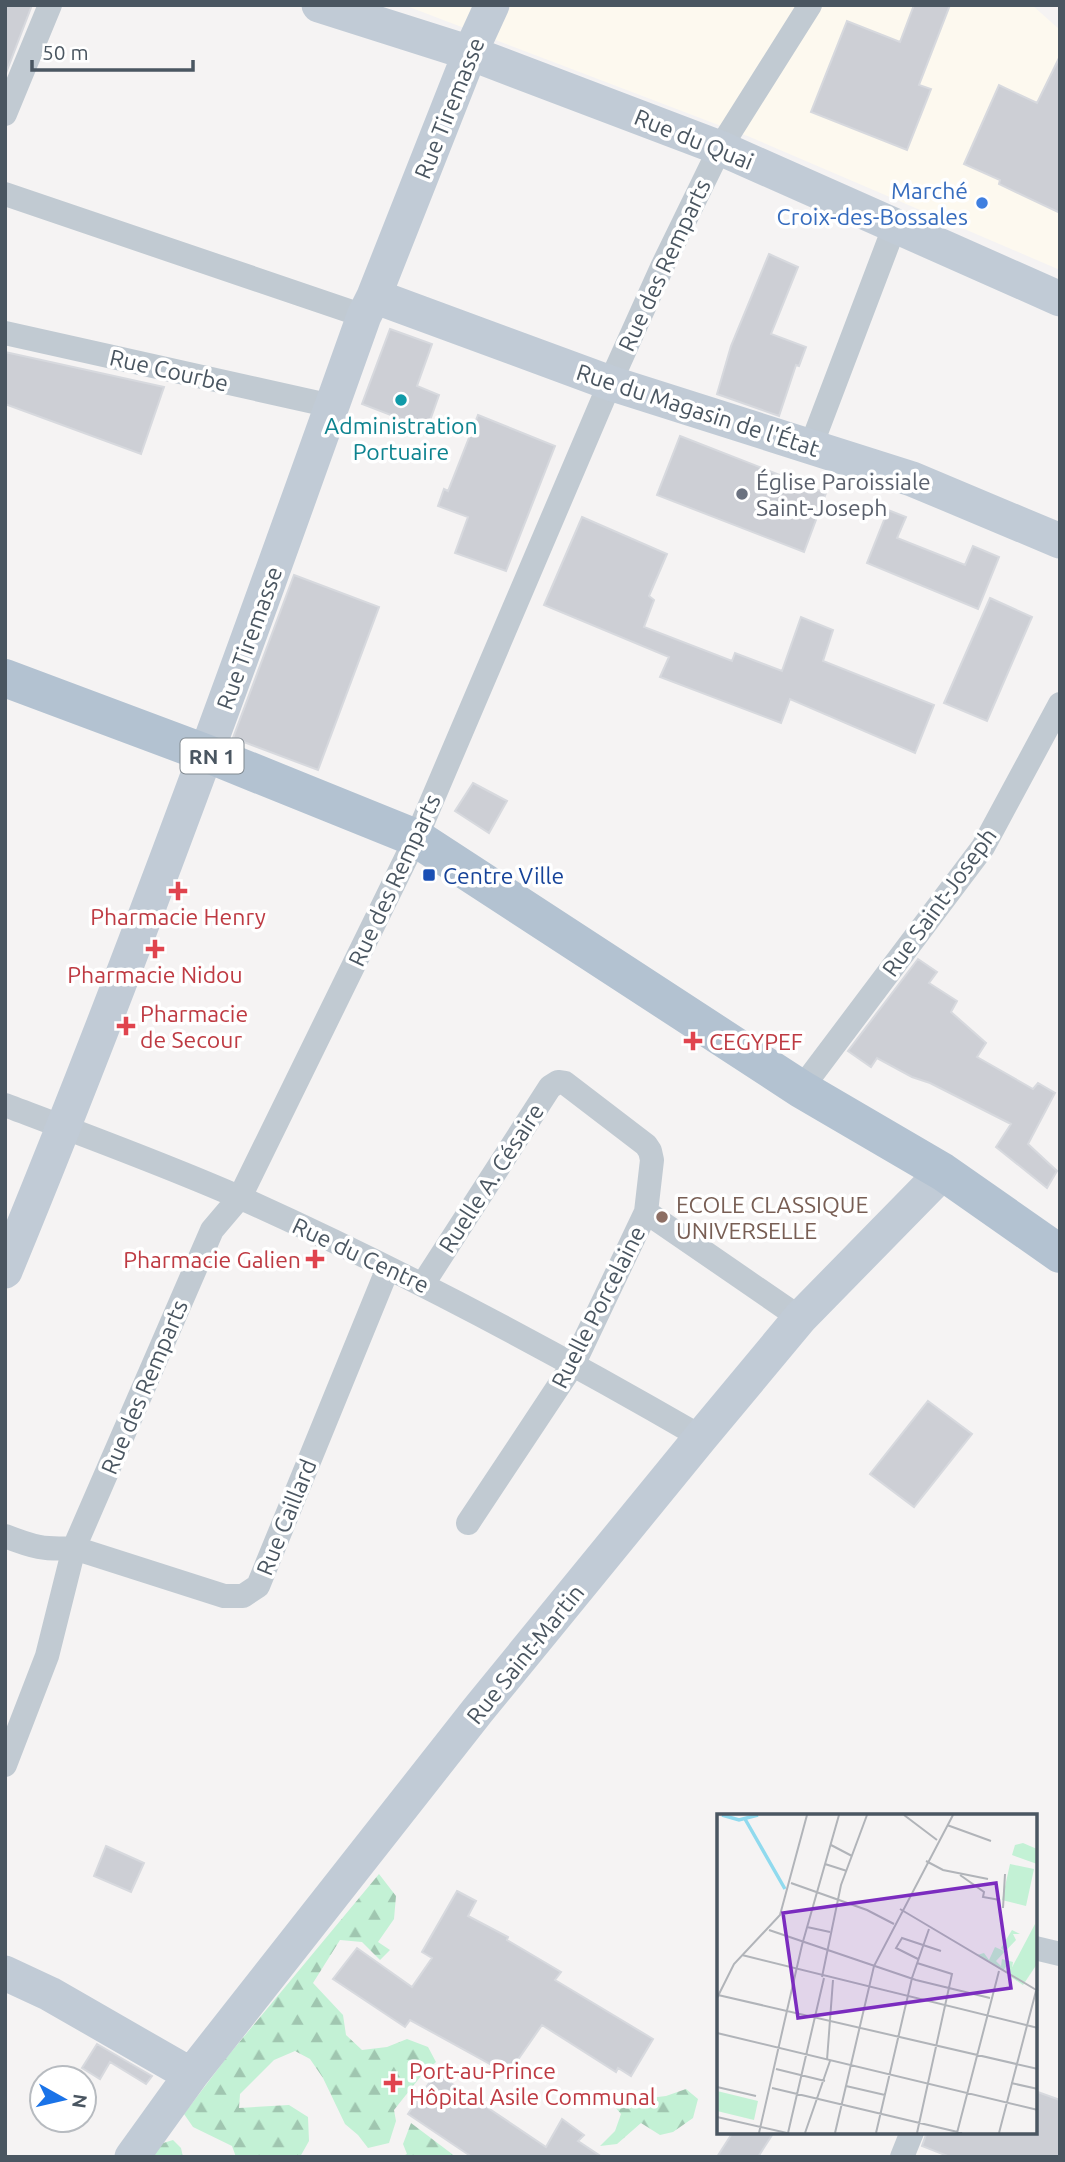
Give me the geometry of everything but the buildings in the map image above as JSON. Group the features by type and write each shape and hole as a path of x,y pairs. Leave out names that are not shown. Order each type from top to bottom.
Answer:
{"main road":[{"name":"RN 1","path":"5,678 208,754 416,838 801,1089 943,1172 1060,1254"}],"street":[{"path":"5,114 50,5"},
{"name":"Rue du Quai","path":"318,5 470,53 720,148 1060,299"},
{"name":"Rue Tiremasse","path":"5,1271 64,1127 208,754 369,306 470,53 492,5"},
{"name":"Rue des Remparts","path":"5,1765 47,1656 75,1548 212,1230 240,1198 416,838 610,383 720,148 810,5"},
{"path":"5,194 164,247 369,306"},
{"path":"811,446 895,225"},
{"name":"Rue du Magasin de l'État","path":"369,306 912,479 1060,541"},
{"name":"Rue Courbe","path":"5,333 332,406"},
{"name":"Rue Saint-Joseph","path":"801,1089 983,847 1060,704"},
{"name":"Ruelle A. Césaire","path":"423,1284 550,1087 558,1082 565,1083"},
{"name":"Ruelle Porcelaine","path":"468,1523 574,1363 646,1212 652,1160 650,1151 646,1145 565,1083"},
{"name":"Rue du Centre","path":"5,1105 240,1198 423,1284 574,1363 701,1437"},
{"name":"Rue Saint-Martin","path":"132,2157 191,2075 478,1710 701,1437 800,1318 943,1172"},
{"path":"646,1212 800,1318"},
{"name":"Rue Caillard","path":"5,1536 34,1547 52,1550 75,1548 224,1596 243,1596 258,1586 388,1268"},
{"path":"1037,1948 1060,1954"},
{"path":"5,1973 50,1994 191,2075"},
{"path":"902,2157 911,2134"}],"shaded area":[{"name":"Marché Croix-des-Bossales","path":"404,5 1032,5 1060,30 1060,270 750,137"}],"green space":[{"path":"379,1874 396,1896 394,1919 378,1942 390,1950 380,1960 362,1942 340,1940 313,1983 343,2015 346,2035 362,2050 387,2047 407,2039 428,2047 436,2062 394,2110 396,2121 389,2143 368,2148 345,2124 323,2078 310,2059 295,2051 274,2060 240,2094 239,2108 289,2105 308,2117 309,2141 300,2157 236,2157 232,2146 193,2127 184,2114 227,2057"},
{"path":"686,2089 698,2099 693,2118 673,2132 660,2135 641,2123 617,2144 600,2146 615,2131 621,2114 603,2093 622,2093 641,2099 666,2096"},
{"path":"411,2123 456,2157 401,2157 407,2154 403,2144"},
{"path":"173,2140 181,2148 183,2157 152,2157 160,2144"}],"place":[{"name":"Marché Croix-des-Bossales","path":"982,203"},
{"name":"Administration Portuaire","path":"401,400"},
{"name":"Église Paroissiale Saint-Joseph","path":"742,494"},
{"name":"Centre Ville","path":"429,875"},
{"name":"Pharmacie Henry","path":"178,891"},
{"name":"Pharmacie Nidou","path":"155,949"},
{"name":"Pharmacie de Secour","path":"126,1026"},
{"name":"CEGYPEF","path":"693,1041"},
{"name":"ECOLE CLASSIQUE UNIVERSELLE","path":"662,1217"},
{"name":"Pharmacie Galien","path":"315,1259"},
{"name":"Port-au-Prince Hôpital Asile Communal","path":"393,2083"}]}
